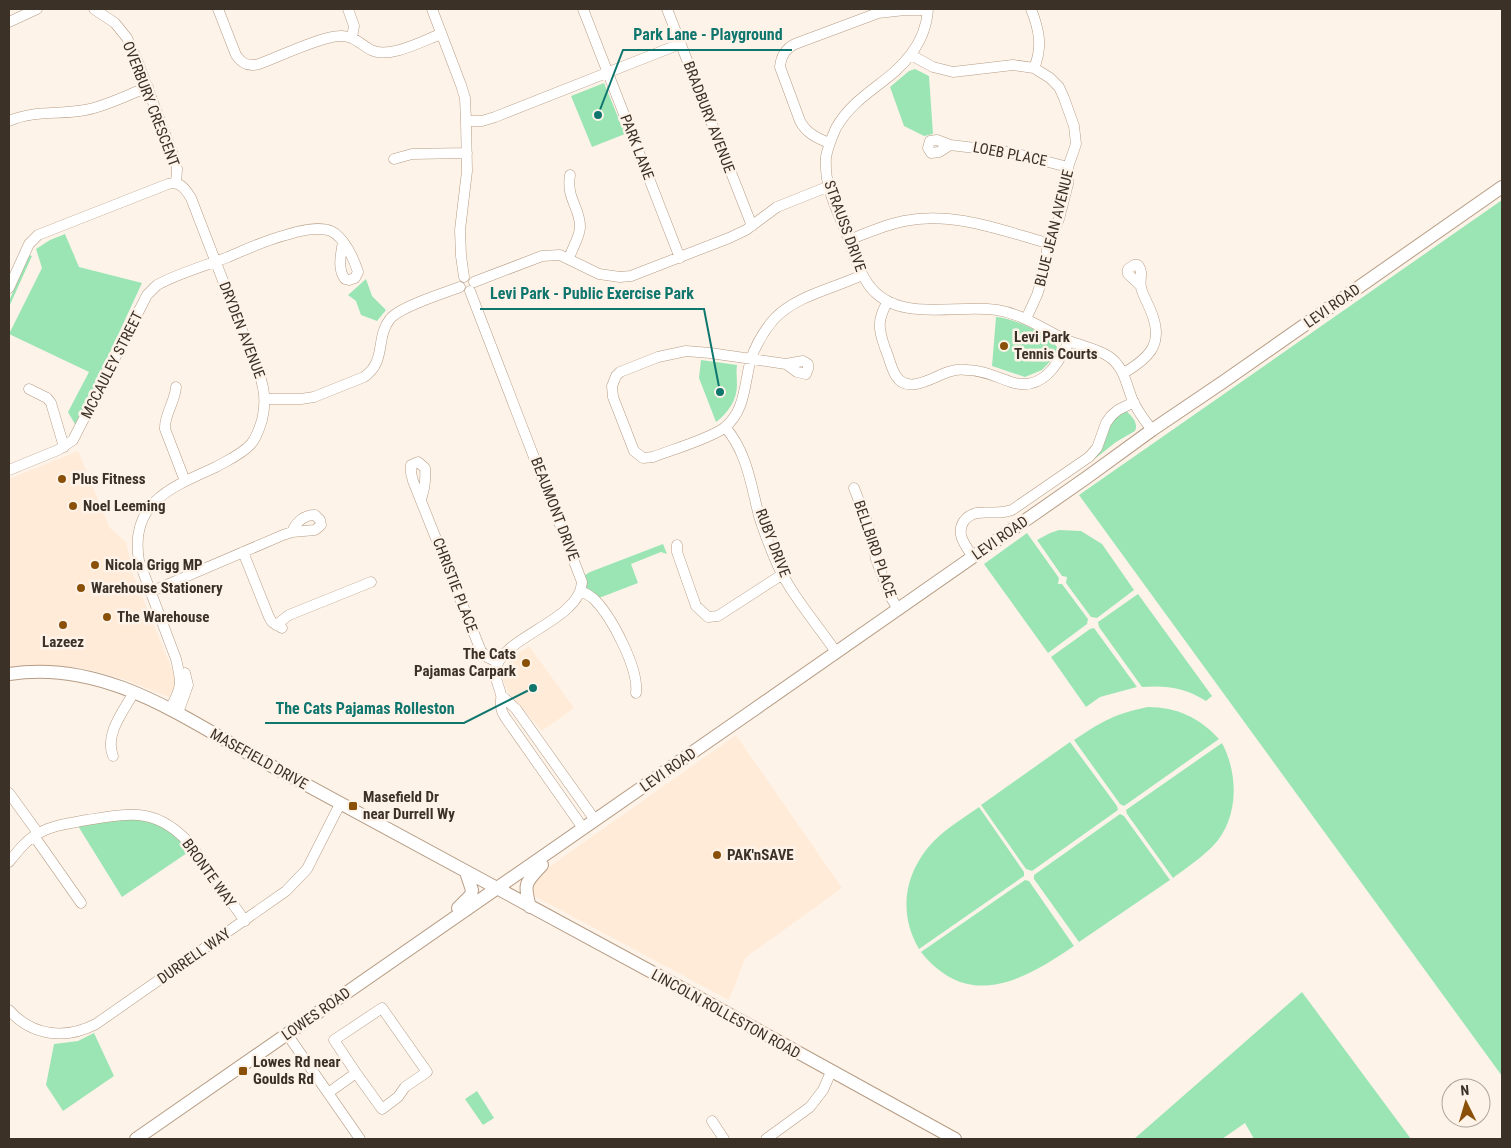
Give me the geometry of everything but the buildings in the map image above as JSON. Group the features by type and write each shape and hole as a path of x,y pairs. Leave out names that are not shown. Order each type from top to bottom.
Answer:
{"main road":[{"name":"LEVI ROAD","path":"497,889 1502,187"},
{"name":"MASEFIELD DRIVE","path":"9,674 36,672 90,677 134,692 174,711 497,889"},
{"path":"530,906 526,894 527,881 541,867 544,856"},
{"path":"454,917 460,905 470,895 472,890 466,872"},
{"name":"LINCOLN ROLLESTON ROAD","path":"497,889 955,1139"},
{"name":"LOWES ROAD","path":"136,1139 497,889"}],"street":[{"path":"9,22 37,9"},
{"name":"OVERBURY CRESCENT","path":"94,9 111,13 126,38 148,88 176,163 176,183"},
{"path":"218,9 236,55 241,62 250,66 332,36 352,37 372,50 390,52 441,34"},
{"path":"348,9 354,26 352,37"},
{"name":"BEAUMONT DRIVE","path":"432,9 464,92 467,153 466,189 460,230 461,256 469,284 581,576 581,591"},
{"name":"PARK LANE","path":"583,9 680,258"},
{"name":"BRADBURY AVENUE","path":"667,9 752,226"},
{"path":"911,55 933,67 953,72 1013,65 1034,68 1038,56 1040,38 1031,9"},
{"path":"829,143 812,135 803,127 800,121 780,68 780,62 786,51 795,44 878,13 928,10"},
{"name":"STRAUSS DRIVE","path":"928,10 922,35 911,55 853,105 840,121 829,143 826,168 827,187 862,275 873,290 888,302 916,309 996,309 1026,319 1069,341 1108,356 1124,372 1134,402 1152,430"},
{"path":"466,121 482,121 495,118 680,44"},
{"name":"BLUE JEAN AVENUE","path":"1026,319 1041,284 1047,260 1047,243 1056,228 1067,190 1068,167 1076,144 1071,115 1059,88 1050,78 1034,68"},
{"path":"9,121 37,113 72,112 96,108 148,88"},
{"name":"LOEB PLACE","path":"950,145 1009,152 1068,167"},
{"path":"394,159 412,154 467,153"},
{"path":"569,258 580,231 579,220 569,193 570,175"},
{"path":"9,288 12,273 28,244 38,235 168,184 176,183"},
{"name":"DRYDEN AVENUE","path":"174,711 181,682 176,659 138,556 138,540 141,526 146,512 170,488 235,457 252,443 258,434 265,398 259,374 190,198 184,187 176,183"},
{"path":"265,398 301,399 314,397 364,377 370,373 378,362 384,333 390,318 399,311 460,287 463,291 469,284 542,256 560,255 599,274 620,276 642,273 729,238 752,226 778,207 827,187"},
{"path":"849,240 891,224 934,218 968,222 1047,243"},
{"name":"MCCAULEY STREET","path":"9,470 64,447 73,440 149,292 161,282 281,236 294,233 325,230 336,234 343,242"},
{"path":"786,364 751,359 698,351 676,352 625,369 616,376 612,386 613,398 634,451 643,458 662,454 715,433 725,427 737,413 741,405 751,359 762,335 780,313 798,301 862,275"},
{"path":"1124,372 1143,360 1156,341 1154,318 1141,286"},
{"path":"888,302 880,317 880,335 897,377 910,385 918,384 948,372 965,369 984,372 1019,384 1032,383 1046,376 1056,367 1069,341"},
{"path":"176,387 175,397 164,422 185,481"},
{"path":"29,389 47,398 51,403 64,447"},
{"path":"973,557 960,534 966,519 978,513 999,514 1012,510 1080,464 1097,448 1106,423 1111,416 1134,402"},
{"name":"RUBY DRIVE","path":"725,427 734,439 752,480 760,518 782,574 836,652"},
{"name":"BELLBIRD PLACE","path":"854,488 869,527 876,559 890,596 898,609"},
{"name":"CHRISTIE PLACE","path":"421,499 481,651 487,657 497,662"},
{"path":"150,592 292,532"},
{"path":"677,545 676,552 696,606 708,617 718,616 782,574"},
{"path":"244,552 270,617 279,626 289,615 371,582"},
{"path":"583,828 503,713 501,696 495,680 497,662 509,650 570,606 581,591 597,602 618,634 636,680 636,693"},
{"path":"113,756 110,745 112,733 134,692"},
{"path":"501,696 516,708 595,820"},
{"path":"536,761 547,753"},
{"path":"9,793 81,903"},
{"name":"DURRELL WAY","path":"9,1010 20,1021 44,1032 63,1035 86,1030 96,1024 286,891 301,877 340,804"},
{"name":"BRONTE WAY","path":"9,862 26,842 36,835 71,823 133,814 149,816 173,826 191,845 244,922"},
{"path":"382,1008 427,1072 405,1087 398,1097 382,1109 356,1073 334,1040 382,1008"},
{"path":"287,1034 360,1139"},
{"path":"766,1139 810,1107 823,1090 830,1072"},
{"path":"328,1093 356,1073"},
{"path":"712,1121 724,1139"}],"shaded area":[{"path":"78,451 110,528 126,542 133,574 176,679 171,698 126,680 75,667 43,666 9,670 9,479"},
{"path":"529,646 574,708 542,731 508,692 504,683 503,673 510,659"},
{"path":"736,735 842,888 745,958 729,1000 519,888"}],"green space":[{"path":"915,69 929,76 933,134 924,136 904,126 890,87 909,71"},
{"path":"604,83 625,134 592,147 571,96"},
{"path":"1502,200 1502,1076 1079,495"},
{"path":"65,234 79,267 142,283 76,426 68,412 89,372 9,334 42,268 36,249 50,240"},
{"path":"29,255 32,256 9,307 9,301"},
{"path":"366,279 372,296 386,310 377,321 361,315 356,301 348,295"},
{"path":"996,317 1012,320 1033,329 1051,341 1057,347 1058,353 1042,370 1025,377 992,366"},
{"path":"701,360 737,365 737,391 734,401 724,415 716,422 699,378"},
{"path":"1125,410 1135,422 1135,431 1116,442 1092,461 1110,423"},
{"path":"1059,530 1081,531 1102,544 1134,590 1097,618 1091,617 1066,583 1067,577 1062,576 1037,540"},
{"path":"1027,533 1059,578 1058,584 1062,584 1088,619 1087,624 1048,653 984,564"},
{"path":"663,544 667,554 661,552 631,564 638,583 599,598 586,589 585,575 590,572"},
{"path":"1138,594 1212,696 1206,701 1176,688 1142,687 1099,627 1098,622"},
{"path":"1094,628 1137,687 1100,697 1086,707 1051,657"},
{"path":"1148,707 1169,709 1187,715 1204,725 1219,739 1124,806 1120,804 1074,740 1109,719"},
{"path":"1070,742 1118,810 1032,871 1026,869 981,805"},
{"path":"1222,743 1231,769 1234,797 1232,811 1221,836 1212,847 1173,878 1126,810"},
{"path":"979,807 1024,872 1024,876 919,949 912,935 906,906 911,878 917,864 935,840 951,826"},
{"path":"1120,814 1124,816 1170,880 1079,942 1034,879 1034,875"},
{"path":"127,818 148,821 163,827 176,836 190,851 122,897 78,826"},
{"path":"1025,880 1029,881 1074,946 1036,970 1016,979 997,984 977,985 958,981 939,970 921,952"},
{"path":"1302,992 1411,1139 1254,1139 1245,1123 1222,1139 1134,1139"},
{"path":"94,1033 114,1076 63,1111 46,1085 54,1044 78,1041"},
{"path":"477,1091 494,1118 483,1125 465,1099"}],"place":[{"name":"Park Lane - Playground","path":"598,115"},
{"name":"Levi Park Tennis Courts","path":"1004,346"},
{"name":"Levi Park - Public Exercise Park","path":"720,392"},
{"name":"Plus Fitness","path":"62,479"},
{"name":"Noel Leeming","path":"73,506"},
{"name":"Nicola Grigg MP","path":"95,565"},
{"name":"Warehouse Stationery","path":"81,588"},
{"name":"The Warehouse","path":"107,617"},
{"name":"Lazeez","path":"63,625"},
{"name":"The Cats Pajamas Carpark","path":"526,663"},
{"name":"The Cats Pajamas Rolleston","path":"533,688"},
{"name":"Masefield Dr near Durrell Wy","path":"353,806"},
{"name":"PAK'nSAVE","path":"717,855"},
{"name":"Lowes Rd near Goulds Rd","path":"243,1071"}]}
